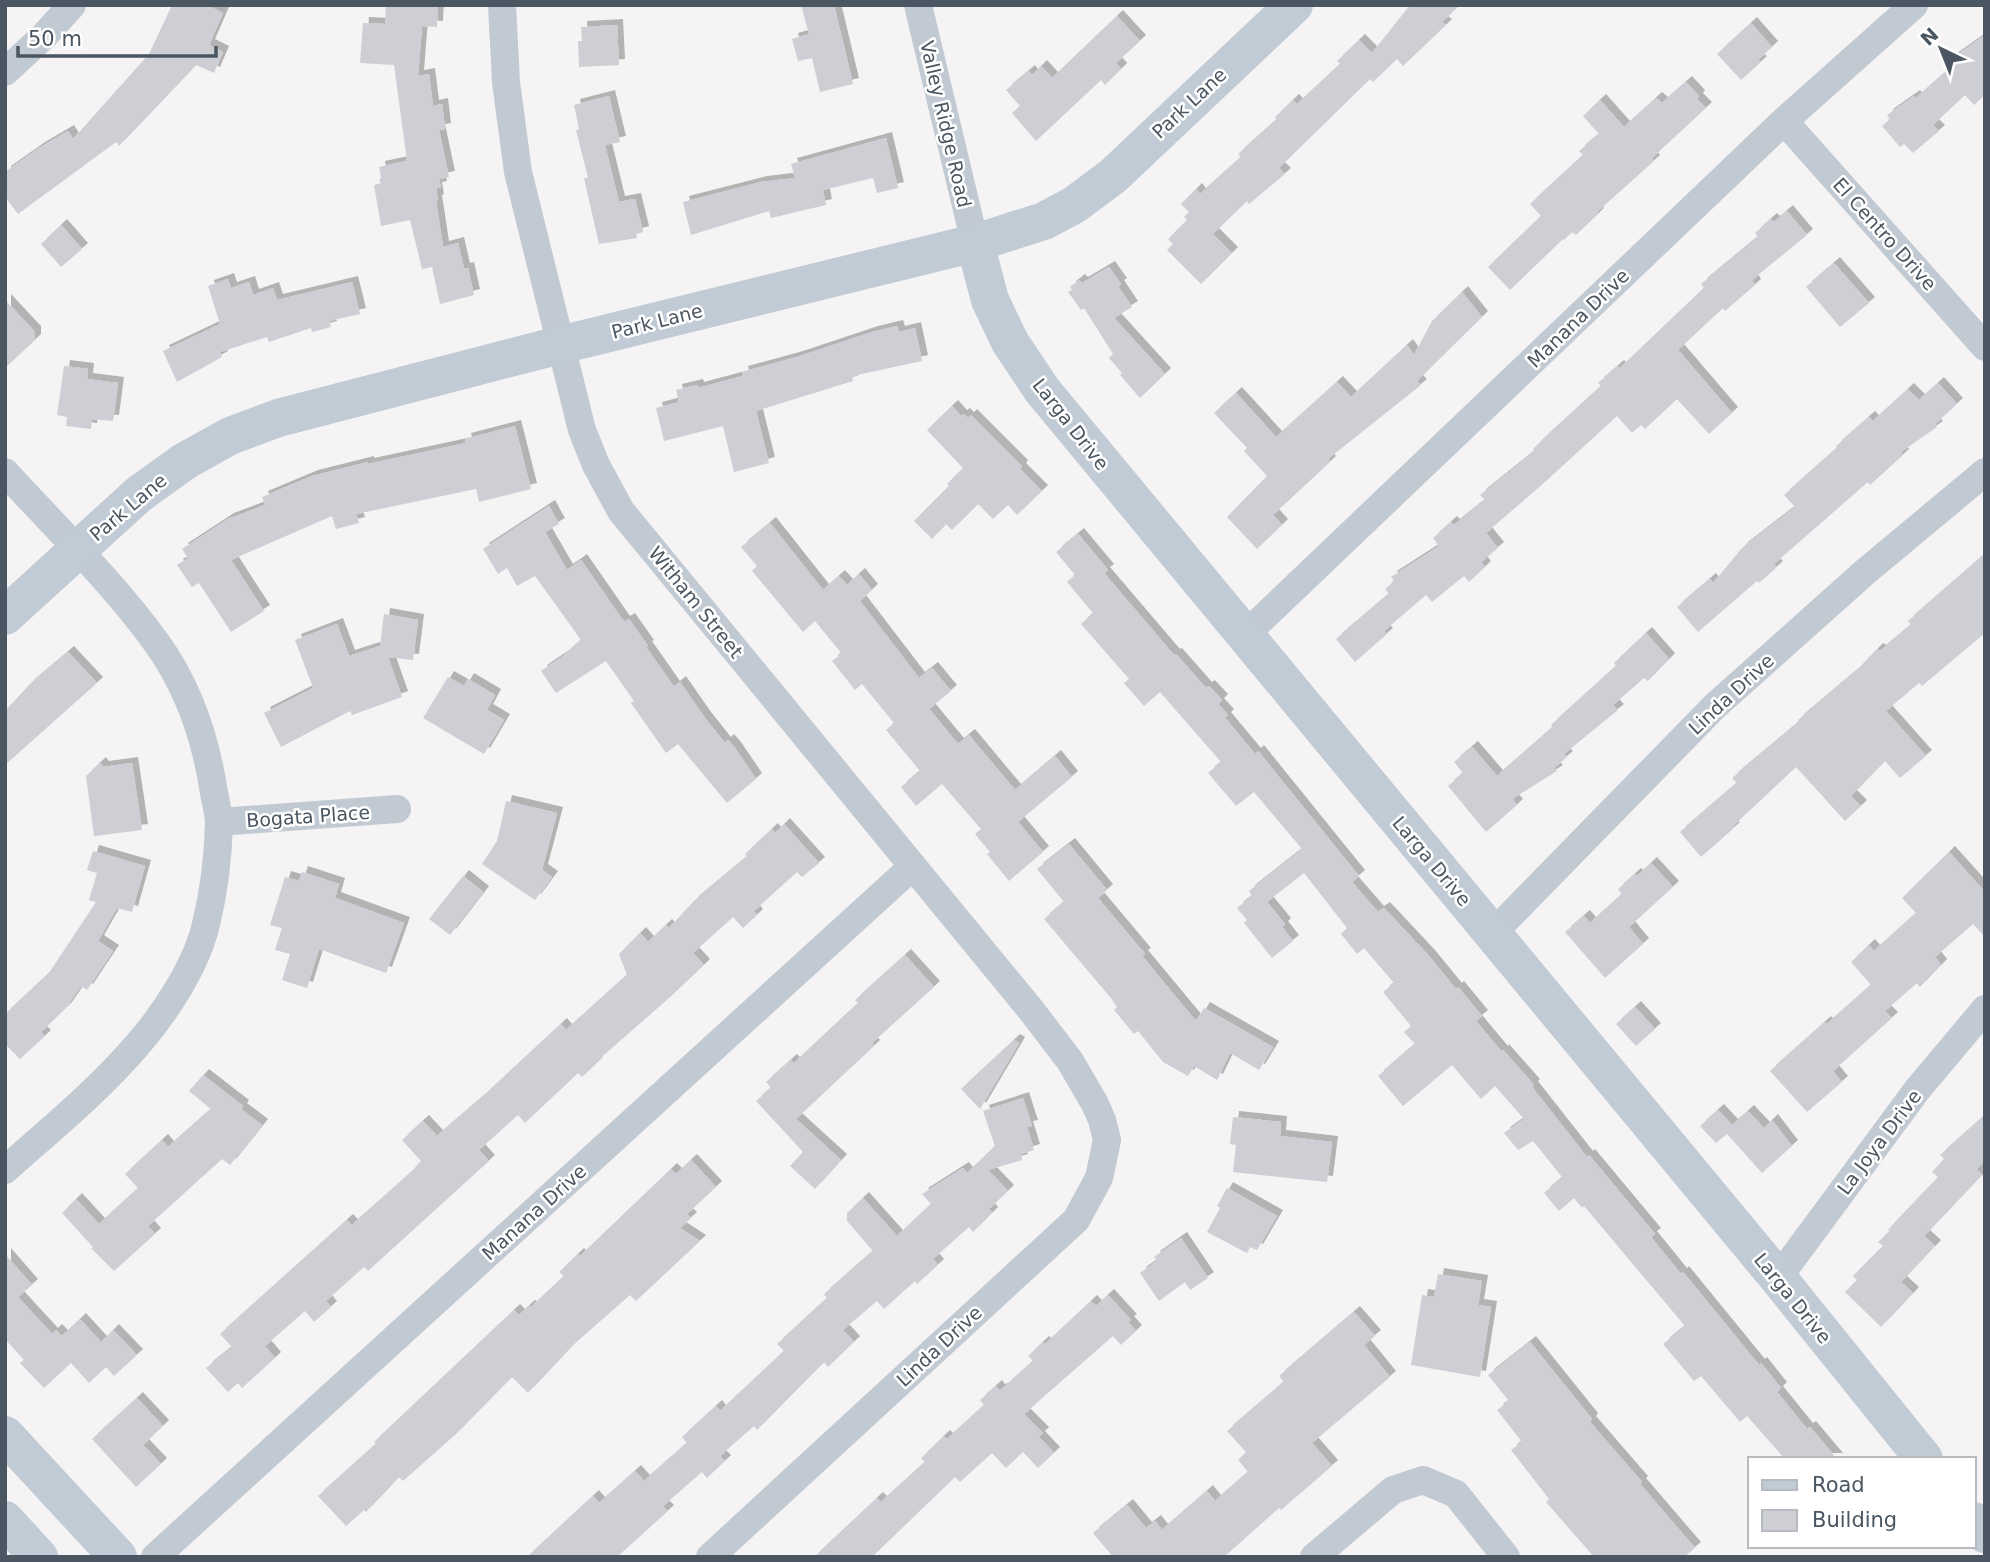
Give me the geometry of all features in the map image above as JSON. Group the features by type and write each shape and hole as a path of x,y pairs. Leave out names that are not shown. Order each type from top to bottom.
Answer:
{"street":[{"path":"5,72 44,36 72,5"},
{"name":"Witham Street","path":"502,5 506,82 518,172 582,430 596,465 621,512 1031,1010 1070,1060 1096,1104"},
{"name":"Valley Ridge Road","path":"918,5 975,243"},
{"name":"Park Lane","path":"5,616 139,495 176,467 230,436 278,418 560,345 975,243 1044,222 1074,205 1113,176 1294,5"},
{"name":"Manana Drive","path":"1245,635 1784,121 1914,5"},
{"name":"El Centro Drive","path":"1784,121 1985,347"},
{"name":"Larga Drive","path":"975,243 990,300 1010,342 1042,390 1778,1278 1922,1457"},
{"path":"5,472 79,549 157,643 190,702 204,740 219,822 206,926 187,973 162,1014 112,1073 5,1170"},
{"name":"Linda Drive","path":"1493,933 1715,706 1865,572 1985,472"},
{"name":"Bogata Place","path":"219,822 397,809"},
{"name":"Manana Drive","path":"155,1557 912,867"},
{"name":"La Joya Drive","path":"1778,1278 1917,1090 1985,1009"},
{"name":"Linda Drive","path":"710,1557 1076,1220 1099,1178 1107,1140 1096,1104"},
{"path":"5,1435 118,1557"},
{"path":"1314,1557 1393,1490 1423,1480 1456,1494 1506,1557"},
{"path":"5,1520 39,1557"}],"building":[{"path":"172,5 207,5 223,13 209,45 223,52 214,73 196,65 119,146 116,142 18,214 5,197 5,172 68,131 73,139 149,54"},
{"path":"386,5 438,5 437,27 422,26 418,76 429,74 433,106 442,104 445,129 439,130 449,177 439,179 441,187 436,188 436,201 443,247 458,243 464,269 468,268 474,295 440,304 432,267 422,269 410,220 381,226 374,185 382,183 379,167 407,161 394,65 360,63 363,23 385,24"},
{"path":"801,5 834,5 853,84 820,92 812,58 798,61 792,39 809,34"},
{"path":"1410,5 1460,5 1442,22 1446,25 1403,66 1397,59 1373,82 1370,79 1279,168 1285,174 1249,204 1247,201 1213,234 1232,253 1201,284 1167,250 1173,244 1168,239 1187,220 1184,217 1189,212 1181,204 1196,189 1200,194 1241,157 1238,154 1277,119 1275,117 1293,100 1297,104 1340,64 1337,61 1359,40 1372,53"},
{"path":"1117,16 1140,41 1116,63 1121,69 1105,85 1101,80 1036,141 1012,113 1020,106 1006,90 1029,71 1032,75 1041,66 1052,78"},
{"path":"1751,23 1772,47 1758,60 1761,62 1741,80 1717,54"},
{"path":"617,25 619,65 579,67 578,41 582,41 581,27"},
{"path":"1985,35 1985,95 1974,105 1965,95 1933,125 1939,131 1913,153 1904,144 1900,147 1882,126 1890,119 1887,115 1914,96 1916,98 1949,69 1945,65"},
{"path":"1686,82 1706,108 1576,235 1572,232 1563,239 1510,290 1488,267 1541,216 1530,204 1583,155 1579,151 1599,134 1583,116 1600,100 1624,127 1656,98 1662,103"},
{"path":"609,96 620,142 605,145 619,202 635,199 643,232 636,234 637,238 599,244 584,178 588,178 576,130 579,129 574,105"},
{"path":"886,138 898,188 877,193 873,178 823,190 826,205 771,218 769,211 691,235 683,202 761,182 795,178 791,164"},
{"path":"1787,211 1807,235 1752,280 1755,285 1725,311 1723,308 1678,350 1732,413 1709,434 1677,399 1645,429 1641,425 1632,433 1617,416 1486,533 1498,548 1481,562 1485,567 1469,582 1464,576 1432,602 1426,595 1384,631 1387,634 1355,662 1336,639 1389,594 1385,589 1394,581 1391,577 1439,546 1433,538 1451,522 1454,525 1485,500 1480,495 1535,451 1533,449 1543,439 1601,386 1598,383 1618,366 1620,368 1704,288 1701,284 1758,237 1755,233 1771,219 1774,222"},
{"path":"61,225 82,249 61,267 41,244"},
{"path":"1834,263 1869,303 1840,327 1806,287"},
{"path":"1109,267 1132,307 1114,318 1165,374 1140,398 1109,358 1113,354 1084,308 1081,310 1068,292 1079,280 1082,283"},
{"path":"228,279 231,288 249,282 253,295 273,288 277,300 352,282 360,314 329,321 331,327 312,332 311,328 269,342 267,337 220,352 222,357 177,382 163,351 220,324 208,286"},
{"path":"1462,292 1482,317 1417,381 1421,385 1328,459 1330,462 1273,515 1282,525 1257,549 1227,517 1267,476 1244,451 1247,448 1214,413 1236,393 1276,437 1337,382 1351,397 1407,345 1414,355 1432,321"},
{"path":"5,300 35,332 35,340 5,368"},
{"path":"897,326 899,332 915,328 922,361 852,376 853,381 756,411 769,463 734,472 723,426 664,441 656,408 679,402 676,390 697,385 698,388 743,376 742,372"},
{"path":"64,366 88,369 87,379 118,383 113,421 92,419 91,429 66,426 67,417 57,415"},
{"path":"1938,383 1957,404 1935,424 1937,427 1901,452 1903,455 1870,485 1868,482 1774,564 1777,567 1759,583 1757,581 1698,632 1677,607 1710,579 1713,583 1742,548 1795,507 1784,495 1869,417 1873,421 1908,389 1919,400"},
{"path":"952,406 961,416 964,414 968,418 971,415 1022,466 1020,469 1042,491 1017,515 1008,505 993,519 978,504 952,530 946,524 932,539 914,521 963,468 927,430"},
{"path":"515,426 531,489 479,502 476,489 356,514 359,523 336,529 332,516 231,560 264,611 231,632 199,583 192,587 177,565 188,558 182,549 228,519 265,505 262,497 312,476 466,443 465,439"},
{"path":"549,506 559,524 545,532 567,570 581,560 624,622 629,619 674,687 680,682 725,743 728,740 735,748 756,779 727,803 678,744 666,753 606,661 556,693 541,671 581,640 535,576 517,586 507,568 498,574 483,549"},
{"path":"770,523 823,590 839,576 847,585 859,574 872,590 860,601 919,678 932,668 951,691 929,709 958,744 969,735 1015,790 1055,756 1072,777 1018,822 1043,852 1009,881 975,834 981,829 942,784 916,806 901,787 920,771 886,730 894,723 862,684 855,690 832,661 842,654 815,621 803,632 752,571 757,566 741,547"},
{"path":"1078,534 1108,570 1104,573 1174,655 1176,654 1206,688 1209,686 1222,700 1218,704 1228,715 1225,718 1255,754 1258,751 1359,876 1352,882 1378,912 1384,908 1456,989 1458,987 1482,1016 1476,1021 1534,1085 1532,1087 1587,1157 1589,1155 1655,1234 1651,1237 1759,1365 1761,1363 1781,1388 1777,1392 1807,1429 1810,1427 1835,1457 1783,1457 1747,1416 1740,1422 1701,1376 1694,1381 1663,1344 1685,1326 1584,1206 1582,1208 1574,1198 1559,1211 1544,1193 1562,1177 1533,1141 1518,1150 1504,1133 1524,1119 1495,1086 1481,1099 1452,1065 1403,1106 1378,1076 1415,1044 1404,1032 1411,1026 1383,992 1394,983 1364,948 1357,954 1341,934 1347,928 1304,873 1267,902 1285,924 1282,927 1293,941 1272,958 1244,923 1247,920 1237,908 1252,896 1249,891 1302,849 1254,792 1236,806 1208,773 1221,762 1160,692 1144,706 1124,683 1129,679 1081,624 1093,613 1067,582 1075,575 1056,552"},
{"path":"1985,554 1985,633 1922,686 1919,683 1886,711 1926,756 1900,778 1885,761 1851,796 1861,806 1845,821 1796,767 1701,857 1680,832 1737,783 1732,778 1799,722 1798,720 1855,672 1877,649 1880,651 1911,625 1908,621"},
{"path":"384,614 418,620 413,660 388,657 402,697 352,715 350,711 281,747 264,713 313,688 295,640 337,624 349,656 380,646"},
{"path":"1646,633 1669,659 1648,681 1644,678 1613,705 1618,710 1564,754 1567,757 1554,768 1557,771 1512,799 1517,805 1486,832 1448,786 1463,773 1454,762 1472,747 1497,776 1553,727 1551,725 1616,666 1614,663"},
{"path":"68,652 97,683 5,765 5,711 30,684"},
{"path":"448,677 464,686 468,679 495,695 487,710 504,720 484,754 423,718"},
{"path":"100,763 103,767 132,763 142,830 94,836 86,776"},
{"path":"506,801 557,813 542,870 552,877 535,900 482,864 497,841"},
{"path":"784,824 819,863 802,877 797,872 754,911 757,915 743,928 733,917 693,953 704,965 669,998 582,1077 578,1073 525,1123 518,1115 479,1150 489,1161 368,1271 364,1267 326,1301 331,1307 314,1322 305,1311 265,1346 275,1358 242,1388 238,1383 228,1392 206,1368 232,1347 220,1334 347,1220 352,1225 416,1168 421,1161 402,1140 423,1121 437,1136 561,1024 566,1030 627,975 619,954 640,933 648,942 666,925 669,928 694,901 747,857 745,854 772,829 775,833"},
{"path":"1069,844 1107,890 1098,898 1196,1021 1204,1008 1273,1047 1259,1070 1230,1053 1217,1080 1194,1066 1188,1076 1163,1062 1138,1031 1134,1034 1114,1010 1117,1007 1110,997 1044,919 1064,902 1037,869"},
{"path":"93,851 145,866 132,912 117,908 98,941 113,951 87,990 81,986 66,1008 41,1032 45,1036 20,1059 5,1044 5,1014 49,973 96,902 89,900 97,873 87,870"},
{"path":"1949,852 1985,892 1985,937 1973,924 1935,957 1941,965 1920,987 1917,983 1885,1011 1892,1018 1833,1071 1842,1082 1807,1112 1770,1071 1871,985 1851,962 1869,945 1874,951 1916,913 1902,898"},
{"path":"1651,863 1673,887 1629,927 1643,944 1605,978 1565,932 1584,916 1590,923 1622,894 1618,889"},
{"path":"302,872 339,884 335,898 404,923 386,973 319,949 307,988 282,980 290,954 275,950 282,928 270,925 285,877 299,881"},
{"path":"463,876 483,892 450,935 429,919"},
{"path":"905,955 934,987 872,1043 874,1046 796,1119 841,1160 815,1189 790,1166 803,1152 756,1101 771,1088 766,1082 791,1060 794,1063 858,1003 855,1000"},
{"path":"1635,1007 1655,1029 1636,1046 1616,1024"},
{"path":"1014,1040 1019,1043 980,1109 961,1089"},
{"path":"203,1075 243,1106 241,1109 262,1125 230,1165 222,1159 148,1226 155,1234 114,1271 62,1213 76,1199 99,1224 138,1188 125,1174 162,1140 168,1147 211,1109 189,1091"},
{"path":"1023,1098 1032,1126 1027,1127 1034,1150 1021,1154 1022,1160 988,1170 1008,1191 989,1209 992,1213 973,1232 969,1227 933,1259 938,1265 917,1284 915,1281 884,1309 877,1301 843,1330 854,1342 828,1367 824,1362 757,1430 754,1426 720,1456 725,1461 707,1478 702,1472 663,1506 668,1511 617,1557 527,1557 593,1496 599,1503 635,1471 644,1481 687,1443 682,1437 716,1406 720,1411 784,1351 777,1344 827,1298 824,1294 873,1251 847,1221 847,1213 863,1198 897,1236 931,1204 922,1194 963,1168 967,1173 995,1146 983,1111"},
{"path":"1718,1110 1732,1125 1748,1111 1764,1128 1772,1120 1792,1146 1762,1173 1727,1134 1716,1143 1700,1126"},
{"path":"1985,1115 1985,1160 1977,1169 1982,1175 1924,1236 1935,1246 1901,1282 1913,1293 1881,1327 1845,1292 1857,1280 1853,1276 1883,1246 1878,1242 1938,1177 1932,1172 1944,1159 1940,1155"},
{"path":"1233,1117 1281,1122 1280,1136 1332,1142 1327,1182 1233,1172 1236,1145 1230,1144"},
{"path":"691,1160 716,1187 687,1214 691,1218 680,1228 700,1241 636,1301 630,1295 572,1346 528,1393 512,1377 456,1434 403,1481 399,1477 366,1512 364,1510 346,1526 318,1496 376,1444 374,1442 514,1310 519,1315 531,1307 564,1276 559,1272 578,1254 580,1256 671,1169 676,1174"},
{"path":"1227,1188 1277,1216 1257,1250 1250,1247 1247,1253 1207,1232"},
{"path":"1181,1238 1208,1278 1190,1290 1185,1282 1159,1301 1140,1273 1157,1261 1154,1257"},
{"path":"5,1254 32,1285 18,1297 52,1334 56,1330 62,1336 80,1319 101,1342 113,1330 137,1355 114,1376 106,1367 89,1383 71,1363 44,1388 20,1363 24,1360 5,1339"},
{"path":"1438,1274 1482,1281 1478,1305 1491,1307 1480,1377 1411,1365 1422,1295 1434,1297"},
{"path":"1108,1295 1131,1320 1128,1322 1136,1331 1121,1345 1113,1336 1024,1414 1043,1433 1039,1437 1054,1453 1038,1468 1023,1452 1006,1468 992,1453 960,1482 955,1477 872,1557 814,1557 877,1498 881,1502 925,1462 921,1458 944,1436 947,1439 984,1405 980,1400 996,1386 999,1390 1002,1389 1033,1361 1028,1356 1043,1342 1045,1344 1091,1301 1096,1306"},
{"path":"1354,1312 1375,1336 1364,1345 1390,1377 1312,1443 1332,1466 1224,1557 1113,1557 1093,1533 1127,1505 1146,1528 1155,1521 1162,1530 1207,1491 1215,1501 1248,1472 1238,1460 1246,1452 1227,1431 1284,1382 1279,1376"},
{"path":"1530,1342 1592,1419 1590,1422 1695,1548 1684,1557 1594,1557 1546,1502 1549,1499 1511,1450 1522,1442 1497,1410 1509,1401 1488,1375"},
{"path":"137,1398 163,1426 143,1445 161,1464 136,1487 92,1439"}]}
